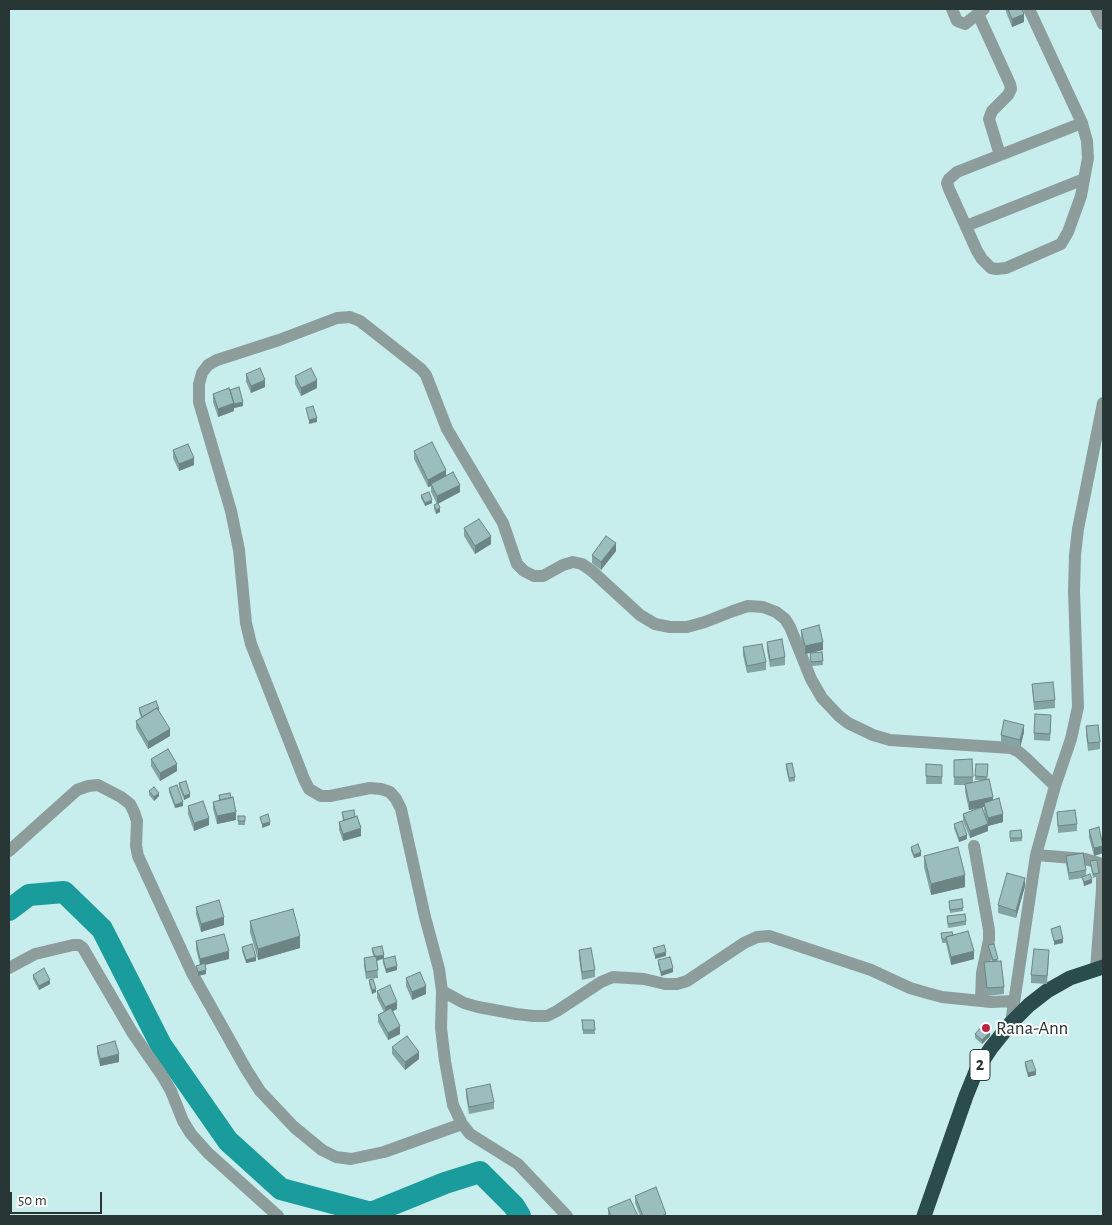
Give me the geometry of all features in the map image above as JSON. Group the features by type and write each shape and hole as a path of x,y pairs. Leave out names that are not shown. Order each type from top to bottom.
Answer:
{"highway":[{"name":"2","path":"924,1216 966,1096 977,1070 991,1048 1011,1023 1047,991 1070,978 1100,968"}],"street":[{"path":"952,9 957,21 962,24 970,21 981,11 1010,84 1011,89 1008,95 992,111 989,118 1000,155"},
{"path":"1030,9 1082,123 1087,141 1088,158 1081,196 1068,232 1061,244 1006,268 996,269 986,264 976,251 949,189 947,183 949,179 957,172 1082,123"},
{"path":"1096,9 1103,24"},
{"path":"966,226 1084,179"},
{"path":"567,1216 518,1164 470,1134 462,1124 453,1105 441,1028 442,991 439,969 425,917 406,828 396,799 390,792 370,788 321,796 309,789 304,779 251,644 246,623 239,550 231,511 200,402 199,384 202,373 208,365 217,360 344,316 360,321 426,375 447,429 503,523 517,564 524,572 534,576 543,576 563,565 573,562 582,564 640,615 655,624 670,627 688,627 748,606 763,607 776,612 790,626 811,680 822,698 838,716 848,723 873,735 890,740 1011,748 1019,752 1055,786"},
{"path":"1011,1023 1036,855 1055,786 1071,739 1078,706 1074,591 1075,555 1078,528 1103,403"},
{"path":"9,851 77,790 98,785 121,797 130,804 134,812 137,822 136,846 138,856 192,973 260,1091 294,1127 322,1150 336,1157 351,1159 384,1152 462,1124"},
{"path":"974,846 989,930 989,940 982,973 981,1000"},
{"path":"1036,855 1085,858 1099,863 1102,867 1100,968"},
{"path":"442,991 464,1003 478,1007 516,1014 547,1016 601,982 613,977 637,978 666,984 687,981 744,943 757,937 769,936 870,970 910,988 928,993 981,1000 1013,1001"},
{"path":"9,968 35,954 73,945 83,948 132,1032 163,1077 191,1134 208,1153 278,1216"}],"building":[{"path":"1008,9 1022,9 1024,14 1012,19"},
{"path":"260,368 265,380 251,386 246,374"},
{"path":"311,368 317,380 301,388 295,376"},
{"path":"239,387 243,402 234,404 230,390"},
{"path":"229,388 234,403 218,409 213,394"},
{"path":"313,406 317,418 309,420 306,408"},
{"path":"432,442 446,470 428,480 414,451"},
{"path":"188,444 194,458 179,464 173,450"},
{"path":"453,472 460,485 437,496 431,484"},
{"path":"429,492 432,500 425,503 421,495"},
{"path":"438,503 440,508 436,510 434,505"},
{"path":"479,519 491,536 475,546 464,528"},
{"path":"606,536 616,543 601,562 592,555"},
{"path":"819,625 823,642 805,646 801,630"},
{"path":"782,639 785,657 770,660 767,642"},
{"path":"762,644 766,662 747,666 743,647"},
{"path":"822,652 823,661 811,662 810,653"},
{"path":"1053,682 1055,700 1034,702 1032,684"},
{"path":"156,701 159,709 157,708 142,717 139,708"},
{"path":"157,708 170,729 148,742 136,721"},
{"path":"1035,714 1051,715 1050,734 1034,733"},
{"path":"1004,720 1024,725 1020,740 1001,735"},
{"path":"1098,725 1100,742 1088,743 1086,726"},
{"path":"168,749 177,764 160,773 151,759"},
{"path":"972,759 973,777 954,777 954,760"},
{"path":"792,763 795,777 789,778 786,764"},
{"path":"926,764 942,765 942,777 926,776"},
{"path":"976,764 988,764 987,777 975,776"},
{"path":"989,779 993,797 969,802 965,784"},
{"path":"186,781 190,794 184,796 179,783"},
{"path":"177,785 183,802 175,805 169,788"},
{"path":"154,787 159,793 154,797 149,791"},
{"path":"230,793 231,798 220,800 219,795"},
{"path":"233,797 236,812 217,816 213,802"},
{"path":"999,798 1003,814 988,818 984,803"},
{"path":"203,801 209,818 194,823 188,806"},
{"path":"982,807 988,824 970,831 963,814"},
{"path":"354,810 355,817 344,820 342,812"},
{"path":"1075,810 1077,824 1058,826 1057,812"},
{"path":"268,814 270,822 262,824 260,817"},
{"path":"238,816 245,816 245,821 238,821"},
{"path":"357,816 361,828 343,834 339,822"},
{"path":"962,821 967,835 959,838 954,824"},
{"path":"1099,827 1103,846 1094,848 1089,830"},
{"path":"1021,830 1022,838 1010,838 1010,831"},
{"path":"918,844 921,852 914,855 911,847"},
{"path":"958,847 965,875 931,884 924,856"},
{"path":"1083,853 1086,870 1069,873 1066,856"},
{"path":"1097,860 1099,873 1093,874 1090,861"},
{"path":"1007,873 1025,878 1016,911 998,905"},
{"path":"1090,874 1092,879 1084,882 1082,877"},
{"path":"962,899 963,908 950,910 949,901"},
{"path":"219,900 224,917 201,924 196,907"},
{"path":"293,909 300,936 258,949 250,921"},
{"path":"965,914 966,921 948,924 947,916"},
{"path":"1060,926 1063,939 1054,941 1051,929"},
{"path":"968,931 974,951 951,957 946,937"},
{"path":"952,932 953,935 942,939 941,933"},
{"path":"224,934 229,951 200,959 196,941"},
{"path":"252,944 256,957 246,960 242,947"},
{"path":"994,944 998,959 993,960 988,945"},
{"path":"664,945 666,952 655,955 653,948"},
{"path":"382,946 384,955 375,957 372,948"},
{"path":"591,948 595,970 582,972 579,950"},
{"path":"1034,949 1049,950 1047,976 1031,975"},
{"path":"376,956 378,970 366,972 364,958"},
{"path":"395,956 397,966 386,969 383,959"},
{"path":"670,957 673,968 661,972 658,960"},
{"path":"1001,961 1004,987 987,988 984,962"},
{"path":"205,963 206,970 198,972 196,966"},
{"path":"44,968 50,980 39,986 33,975"},
{"path":"420,972 426,986 412,992 406,978"},
{"path":"373,979 376,989 372,990 369,980"},
{"path":"390,985 397,1002 385,1007 377,991"},
{"path":"391,1008 400,1026 388,1033 378,1015"},
{"path":"582,1020 594,1020 595,1030 583,1030"},
{"path":"983,1025 990,1032 982,1040 975,1034"},
{"path":"407,1036 419,1052 405,1062 392,1047"},
{"path":"115,1041 119,1054 100,1059 97,1046"},
{"path":"1032,1060 1036,1071 1028,1073 1025,1062"},
{"path":"490,1084 494,1102 469,1107 466,1089"},
{"path":"656,1187 666,1214 661,1216 643,1216 635,1196"},
{"path":"630,1199 638,1216 611,1216 608,1208"}],"waterway":[{"path":"9,910 29,895 64,892 102,929 161,1045 228,1141 281,1189 371,1213 445,1183 480,1172 514,1206 520,1216"}],"place":[{"name":"Rana-Ann","path":"986,1028"}]}
